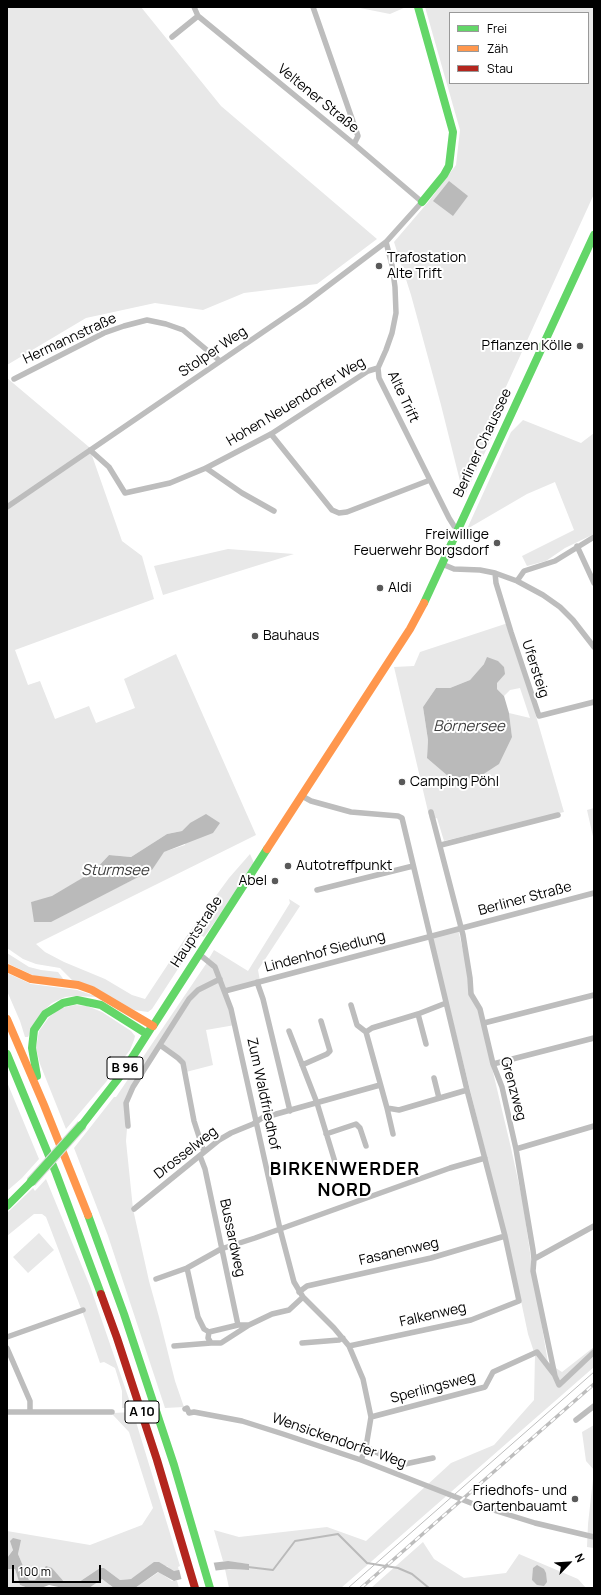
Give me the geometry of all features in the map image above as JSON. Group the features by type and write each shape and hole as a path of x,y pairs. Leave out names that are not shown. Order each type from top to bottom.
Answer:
{"main road":[{"path":"418,7 453,132 449,166 444,175 422,202"},
{"name":"Berliner Chaussee","path":"390,659 410,629 426,599 594,235"},
{"name":"Hauptstraße","path":"7,1206 31,1182 82,1125 121,1075 390,659"},
{"path":"7,968 19,975 31,979 78,985 92,990 152,1026"},
{"path":"44,1105 32,1054 32,1042 34,1030 45,1014 53,1007 69,1001 77,1000 92,1002 109,1009 147,1034"},
{"name":"A 10","path":"7,1019 86,1209 126,1321 170,1452 210,1588"},
{"name":"A 10","path":"7,1054 28,1103 87,1255 117,1338 157,1460 194,1584"},
{"path":"7,1069 28,1103"}],"street":[{"name":"Veltener Straße","path":"194,7 198,16 422,202"},
{"path":"313,7 358,136 354,144"},
{"path":"172,37 198,16"},
{"name":"Stolper Weg","path":"7,507 304,304 386,242 422,202"},
{"name":"Alte Trift","path":"386,242 392,265 396,313 392,333 378,368 379,378 449,518 454,526 459,528"},
{"name":"Hermannstraße","path":"14,379 104,333 147,320 166,324 183,330 220,362"},
{"name":"Hohen Neuendorfer Weg","path":"90,450 109,467 124,493 170,483 206,468 271,434 368,372 378,368"},
{"path":"271,434 332,510 339,513 347,512 430,480"},
{"path":"206,468 242,493 274,511"},
{"path":"517,581 524,571 555,561 577,546 594,537"},
{"path":"577,546 594,583"},
{"path":"442,564 454,569 480,570 495,573 517,581 543,595 560,607 573,620 594,647"},
{"name":"Ufersteig","path":"495,573 496,583 510,632 539,716 594,702"},
{"path":"302,796 311,801 351,812 398,816 402,818 467,1090 505,1236"},
{"name":"Grenzweg","path":"431,812 441,845 461,928 470,978 471,994 480,1009 494,1064 502,1087 516,1149 534,1259 533,1271 555,1376 559,1385 594,1352"},
{"path":"441,845 558,815"},
{"path":"317,890 413,866"},
{"name":"Berliner Straße","path":"461,928 594,893"},
{"name":"Lindenhof Siedlung","path":"226,991 461,928"},
{"name":"Zum Waldfriedhof","path":"199,954 212,964 220,979 226,991 237,1028 288,1265 294,1282 301,1295 350,1346 363,1379 371,1417 366,1447 361,1460"},
{"path":"128,1126 126,1103 160,1045 192,995 203,987 220,979"},
{"name":"Zum Waldfriedhof","path":"257,982 263,999 290,1111"},
{"path":"484,1023 594,995"},
{"path":"366,1032 372,1028 418,1014 446,1003"},
{"path":"351,1005 357,1025 366,1032 393,1134"},
{"path":"418,1014 426,1044"},
{"path":"302,1065 327,1054 330,1051 322,1021"},
{"path":"289,1031 317,1103 336,1162"},
{"path":"494,1064 594,1038"},
{"name":"Bussardweg","path":"160,1045 183,1063 238,1325"},
{"path":"434,1078 439,1098"},
{"name":"Drosselweg","path":"134,1209 202,1154 227,1136 253,1124 257,1120 380,1085"},
{"path":"387,1108 399,1110 467,1090"},
{"path":"326,1134 356,1124 360,1128 366,1146"},
{"path":"516,1149 594,1126"},
{"path":"156,1279 188,1268 221,1249 444,1170 485,1158"},
{"path":"534,1259 594,1226"},
{"name":"Fasanenweg","path":"174,1346 220,1342 249,1325 272,1314 289,1310 307,1286 431,1258 505,1236"},
{"name":"Falkenweg","path":"350,1346 471,1320 519,1301 505,1236"},
{"path":"188,1268 198,1317 204,1329 209,1332 208,1338 211,1343"},
{"path":"7,1338 83,1310"},
{"name":"Fasanenweg","path":"209,1332 238,1325 249,1325"},
{"path":"302,1343 339,1340 343,1338"},
{"path":"7,1348 30,1400 30,1411"},
{"name":"Grenzweg","path":"537,1352 555,1376"},
{"name":"Sperlingsweg","path":"371,1417 485,1387 493,1372 537,1352"},
{"path":"576,1420 594,1406"},
{"name":"Wensickendorfer Weg","path":"185,1409 187,1408 189,1413 194,1412 242,1422 361,1460 440,1489 464,1500 535,1523 594,1537"},
{"path":"7,1412 112,1412"},
{"path":"366,1447 390,1459 405,1464 433,1458"}],"shaded area":[{"path":"7,7 141,7 221,106 377,239 317,284 244,293 203,310 155,303 86,318 7,365"},
{"path":"355,7 406,7 390,14"},
{"path":"425,7 594,7 594,194 494,413 496,429 464,497 411,295 394,242 429,201 456,165 460,130"},
{"path":"7,378 89,447 122,541 142,556 154,599 15,650 28,685 40,681 55,719 89,706 96,723 135,708 124,679 176,654 256,835 36,944 45,952 64,962 105,979 132,995 145,999 188,934 229,878 250,854 254,863 241,886 204,937 200,935 152,1009 148,1012 134,1010 73,981 60,968 36,964 23,959 7,948","holes":["190,823 185,845 163,852 152,870 51,921 31,902 52,897 94,871 109,855 131,857 167,834 182,831"]},
{"path":"523,420 581,443 594,433 594,534 565,548 546,561 527,566 522,556 574,530 555,482 527,494 467,529 511,432"},
{"path":"228,549 294,554 163,595 154,566"},
{"path":"508,623 535,709 564,812 444,841 437,818 430,820 394,667 414,666 420,652","holes":["484,664 497,683 497,689 504,696 510,690 520,688 530,718 509,713 512,737 427,758 428,740 423,707 436,688 450,688 470,680"]},
{"path":"594,808 594,841 587,810"},
{"path":"289,899 300,906 258,970 260,981 226,990 208,960 214,950 248,971 290,903"},
{"path":"458,929 523,1203 548,1363 562,1372 594,1347 594,1367 341,1588 229,1588 225,1569 249,1570 249,1564 223,1561 214,1530 239,1537 327,1527 366,1541 451,1463 494,1445 534,1400 535,1355 528,1334 513,1263 432,937"},
{"path":"7,953 29,967 58,972 64,980 37,977 11,965 7,963"},
{"path":"208,961 212,964 219,979 198,989 130,1091 126,1141 133,1209 149,1281 175,1381 184,1407 165,1408 108,1236 74,1148 114,1097 116,1097"},
{"path":"7,973 31,984 77,990 98,997 65,997 52,1003 42,1012 28,1037 25,1037 7,991"},
{"path":"220,980 235,1025 206,1030 213,1065 186,1072 184,1065 161,1045 196,993"},
{"path":"75,1005 87,1006 102,1012 131,1031 135,1036 130,1050 106,1082 66,1129 40,1064 36,1048 39,1031 49,1017 61,1008"},
{"path":"7,1082 39,1159 22,1178 7,1191"},
{"path":"46,1179 90,1286 132,1408 122,1408 122,1391 115,1368 104,1362 100,1363 46,1217 42,1214 34,1214 7,1236 7,1213 33,1188 35,1191"},
{"path":"39,1233 54,1250 28,1273 13,1257"},
{"path":"133,1412 180,1566 178,1567 179,1571 172,1571 167,1566 131,1579 120,1580 104,1568 100,1568 79,1582 64,1583 52,1568 35,1580 29,1580 18,1554 20,1540 7,1558 7,1531 90,1545 142,1525 153,1508 129,1432 113,1415 113,1413"},
{"path":"594,1425 594,1470 586,1461 582,1432"},
{"path":"594,1470 594,1548 587,1547"},
{"path":"423,1542 434,1559 464,1578 506,1573 519,1554 578,1579 586,1588 371,1588"},
{"path":"7,1569 15,1569 20,1585 28,1588 7,1588"},
{"path":"159,1572 172,1581 177,1581 179,1588 135,1588"},
{"path":"102,1579 114,1588 89,1588 99,1580"}],"water":[{"path":"449,181 468,196 453,216 433,201"},
{"name":"Börnersee","path":"487,657 498,661 504,667 505,674 497,683 497,689 504,696 509,713 512,737 499,764 476,779 448,776 427,758 428,740 423,707 436,688 450,688 470,680 484,664"},
{"name":"Sturmsee","path":"206,814 220,823 213,833 164,852 152,870 51,922 34,922 31,902 52,896 94,871 109,855 131,857 167,834 182,831 190,823"},
{"path":"13,1538 21,1540 18,1554 29,1580 35,1580 46,1566 52,1568 65,1583 79,1582 100,1568 104,1568 120,1580 131,1579 154,1562 159,1562 174,1571 228,1561 249,1564 249,1570 229,1569 212,1571 174,1581 158,1572 135,1588 114,1588 102,1579 89,1588 63,1588 49,1585 41,1588 28,1588 20,1585 15,1569 7,1569 7,1558 13,1550 10,1541"},
{"path":"537,1565 544,1569 546,1573 547,1582 544,1586 537,1585 532,1580 533,1568"}],"pier":[{"path":"213,1560 216,1572 182,1581 179,1569"}],"waterway":[{"path":"248,1567 273,1570 295,1541 338,1534 367,1563 398,1568 412,1574 429,1588"}],"tram line":[{"path":"348,1588 594,1372"}],"railway":[{"path":"361,1588 594,1384"}],"traffic: fast":[{"path":"418,7 453,132 449,166 444,175 422,202"},
{"path":"424,603 594,235"},
{"path":"153,1026 267,849"},
{"path":"37,1076 32,1048 34,1030 45,1014 63,1003 77,1000 101,1005 147,1034"},
{"path":"82,1125 121,1075 151,1028"},
{"path":"7,1054 56,1173 101,1294"},
{"path":"31,1182 82,1125"},
{"path":"7,1206 31,1182"},
{"path":"88,1215 124,1314 174,1465 210,1588"}],"traffic: slow":[{"path":"267,849 410,629 424,603"},
{"path":"7,968 31,979 78,985 92,990 153,1026"},
{"path":"7,1019 44,1105 88,1215"}],"traffic: jam":[{"path":"101,1294 157,1460 195,1588"}],"place":[{"name":"Trafostation Alte Trift","path":"379,266"},
{"name":"Pflanzen Kölle","path":"580,346"},
{"name":"Freiwillige Feuerwehr Borgsdorf","path":"497,543"},
{"name":"Aldi","path":"380,588"},
{"name":"Bauhaus","path":"255,636"},
{"name":"Camping Pöhl","path":"402,782"},
{"name":"Autotreffpunkt","path":"288,866"},
{"name":"Abel","path":"275,881"},
{"name":"Friedhofs- und Gartenbauamt","path":"575,1499"}],"district":[{"name":"BIRKENWERDER NORD","path":"345,1180"}]}
